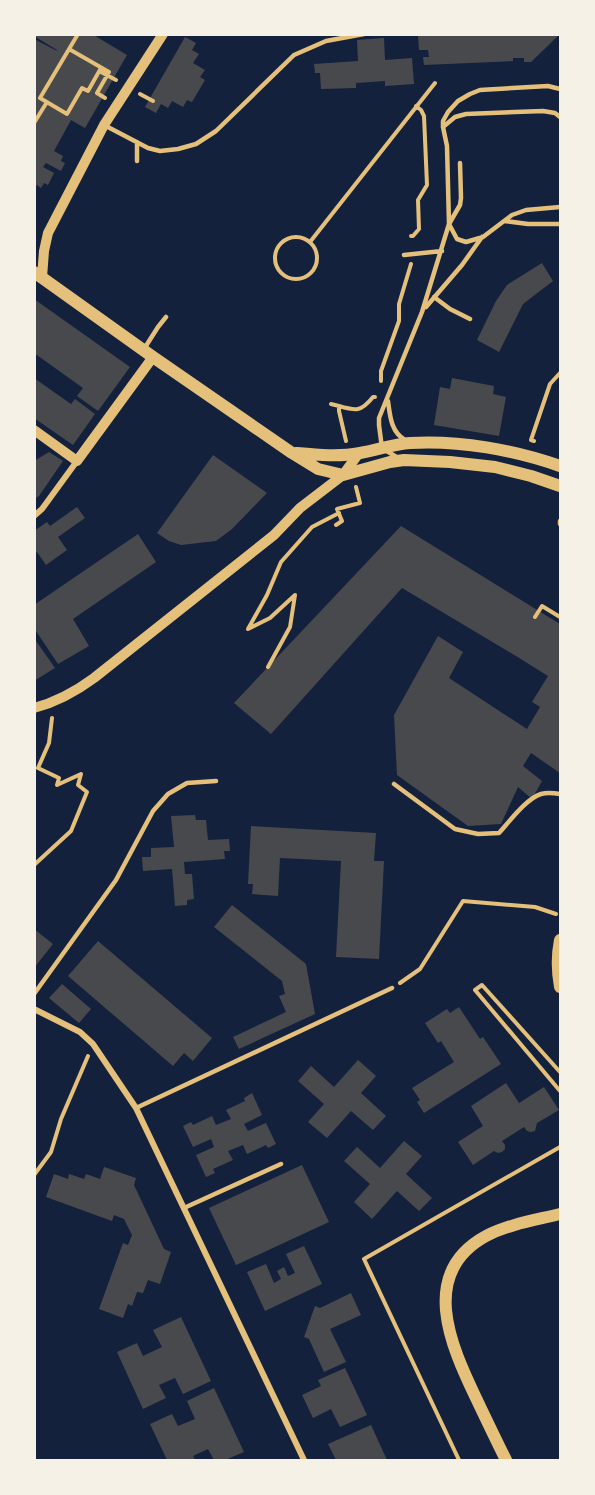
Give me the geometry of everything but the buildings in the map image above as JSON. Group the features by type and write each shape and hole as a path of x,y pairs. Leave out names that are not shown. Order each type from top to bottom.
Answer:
{"main road":[{"path":"38,275 148,354 318,469 343,475 404,460 450,462 495,467 561,486"},
{"path":"292,453 329,456 359,453 409,443 453,443 499,450 561,466"},
{"path":"561,940 558,963 561,987"},
{"path":"506,1461 450,1338 445,1314 447,1287 450,1275 461,1257 479,1240 509,1227 561,1214"}],"street":[{"path":"38,275 48,233 104,125 163,34"},
{"path":"34,516 42,509 77,461 148,354"},
{"path":"34,430 77,461"},
{"path":"34,708 53,703 94,678 274,535 300,508 343,475 359,453"},
{"path":"34,1009 80,1032 93,1044 136,1108 304,1461"}],"lane":[{"path":"104,125 148,148 160,151 196,144 216,131 294,55 326,41 364,34"},
{"path":"404,460 382,448 379,425 387,398 422,312 449,224 447,146 442,127 443,121 458,101 480,90 548,86 561,90"},
{"path":"442,127 455,117 466,114 543,111 555,113 561,117"},
{"path":"137,142 137,161"},
{"path":"449,224 458,211 461,198 460,163"},
{"path":"422,312 483,237 512,215 526,210 561,207"},
{"path":"505,221 561,224"},
{"path":"449,224 457,239 466,242 483,237"},
{"path":"404,255 442,251"},
{"path":"434,297 470,320"},
{"path":"148,354 158,327 166,317"},
{"path":"387,398 396,433 409,443"},
{"path":"34,994 116,880 153,811 168,794 187,783 216,781"},
{"path":"394,784 455,829 478,834 499,832 539,794 561,794"},
{"path":"136,1108 392,988"},
{"path":"184,1208 281,1164"}],"path":[{"path":"78,34 40,98 67,114 82,88 88,91 101,68"},
{"path":"69,49 109,72 96,93 105,98"},
{"path":"309,242 435,83"},
{"path":"34,123 47,102"},
{"path":"411,236 419,229 418,200 427,185 424,116 416,106"},
{"path":"297,237 309,242 314,247 317,259 312,272 295,279 282,275 275,264 279,244 284,240 297,237"},
{"path":"380,388 381,371 399,321 399,304 412,263"},
{"path":"539,442 531,440 550,384 561,373"},
{"path":"339,406 362,408 373,397"},
{"path":"377,402 379,397"},
{"path":"331,404 340,407 339,415"},
{"path":"268,667 290,627 295,595 270,618 248,629 267,595 281,562 312,527 338,510 342,521 336,525"},
{"path":"308,522 312,527"},
{"path":"535,617 542,606 561,617"},
{"path":"34,865 71,831 87,792 78,784 81,774 57,785 59,778 38,768 49,743 53,714"},
{"path":"392,988 420,969 463,901 535,907 556,914"},
{"path":"561,1072 482,985 475,990 561,1091"},
{"path":"34,1175 51,1152 61,1119 93,1044"}]}
